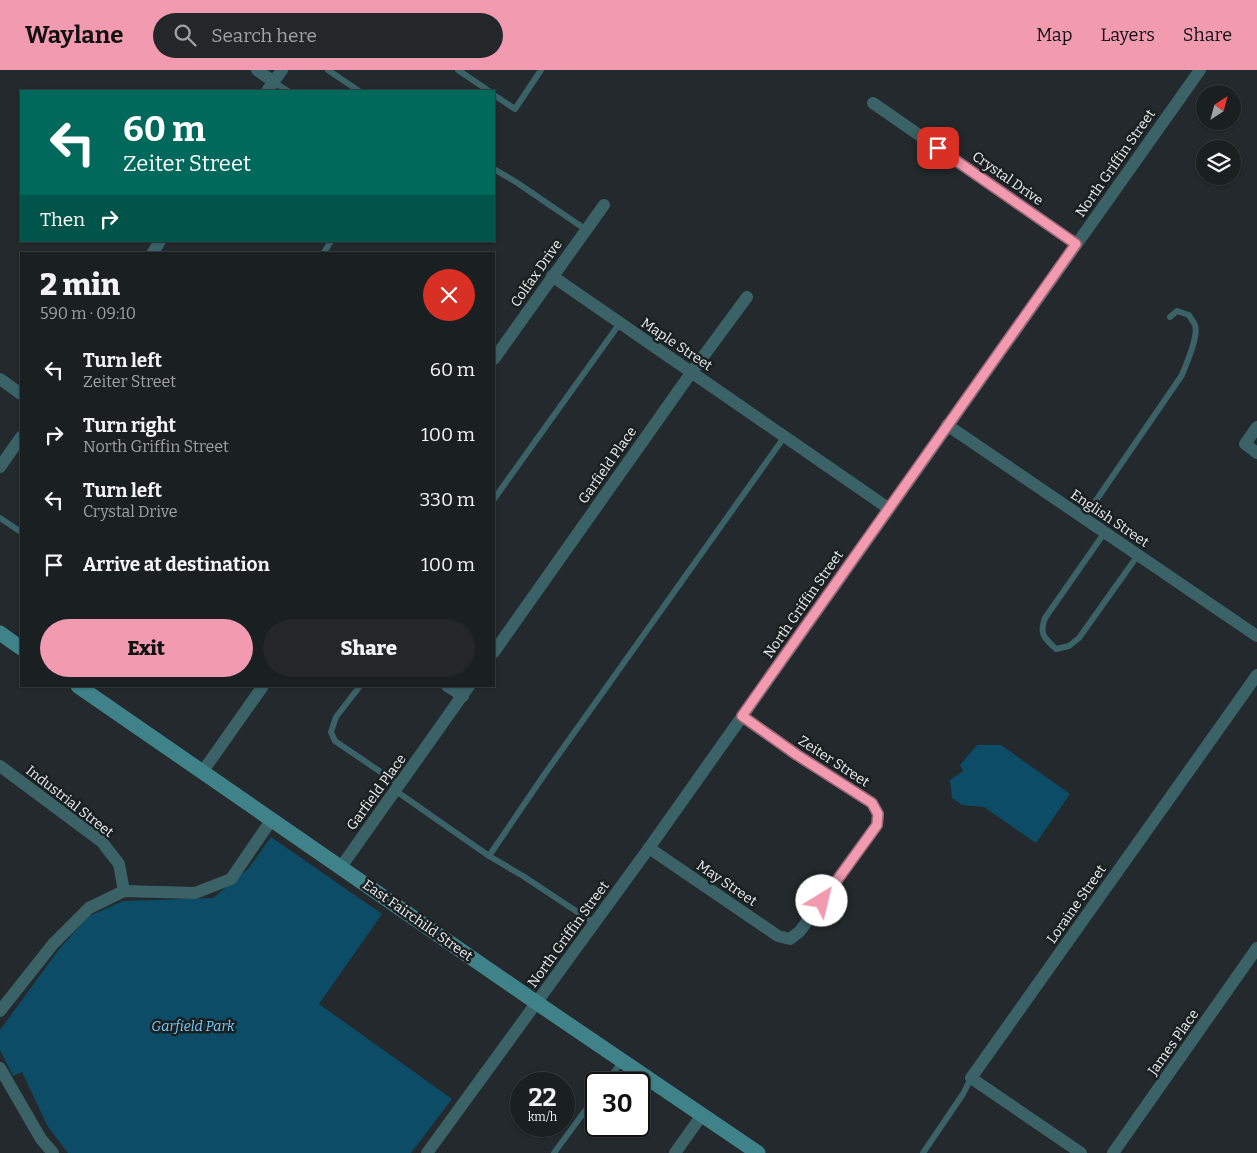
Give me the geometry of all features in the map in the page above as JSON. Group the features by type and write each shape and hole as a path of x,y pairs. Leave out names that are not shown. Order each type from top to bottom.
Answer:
{"street":[{"path":"257,70 270,86 282,70"},
{"name":"North Griffin Street","path":"427,1153 649,848 1200,70"},
{"name":"Crystal Drive","path":"874,103 1076,244"},
{"name":"Colfax Drive","path":"495,358 585,229 604,205"},
{"name":"Maple Street","path":"552,276 888,508"},
{"name":"Garfield Place","path":"495,651 691,373 747,298"},
{"path":"0,379 20,393"},
{"name":"English Street","path":"947,425 1257,636"},
{"path":"1257,427 1245,444 1257,453"},
{"path":"0,467 20,438"},
{"path":"0,633 20,645"},
{"name":"Loraine Street","path":"971,1078 1257,675"},
{"name":"East Fairchild Street","path":"79,687 758,1153"},
{"path":"203,771 261,687"},
{"path":"451,687 466,691"},
{"name":"Garfield Place","path":"341,867 466,691"},
{"name":"Zeiter Street","path":"742,716 797,755 872,803 878,814 877,825 800,931 790,939"},
{"name":"Industrial Street","path":"0,766 102,842 119,864 124,891"},
{"path":"0,1011 58,939 90,908 124,891 195,893 231,879 272,819"},
{"name":"May Street","path":"649,848 778,936 790,939"},
{"name":"James Place","path":"1113,1153 1257,948"},
{"path":"0,1070 40,1139 53,1153"},
{"path":"971,1078 1081,1153"},
{"path":"675,1153 702,1116"}],"lane":[{"path":"328,70 358,90"},
{"path":"458,70 488,90"},
{"path":"495,95 515,109 541,70"},
{"path":"270,86 284,90"},
{"path":"495,170 585,229"},
{"path":"1084,518 1182,375 1196,333 1195,325 1189,315 1177,311 1170,317"},
{"path":"495,498 620,323"},
{"path":"489,856 544,775 785,436"},
{"path":"0,518 20,531"},
{"path":"1105,532 1045,618 1041,627 1044,638 1056,649 1069,646 1079,638 1138,555"},
{"path":"359,687 336,717 332,732 336,741 489,856 523,876 594,924"},
{"path":"614,1072 622,1061"},
{"name":"Loraine Street","path":"923,1153 963,1094 971,1078"},
{"path":"554,1153 585,1111"}],"green space":[{"path":"977,745 1001,745 1070,794 1036,843 984,807 962,805 952,798 950,780 963,771 960,765"},
{"name":"Garfield Park","path":"271,837 382,914 319,1004 452,1099 411,1153 68,1153 48,1127 22,1072 13,1076 0,1050 0,1030 60,948 89,916 123,901 213,898 248,869"}],"route":[{"path":"822,901 877,825 878,814 872,803 797,755 742,716 1076,244 938,148"}]}
